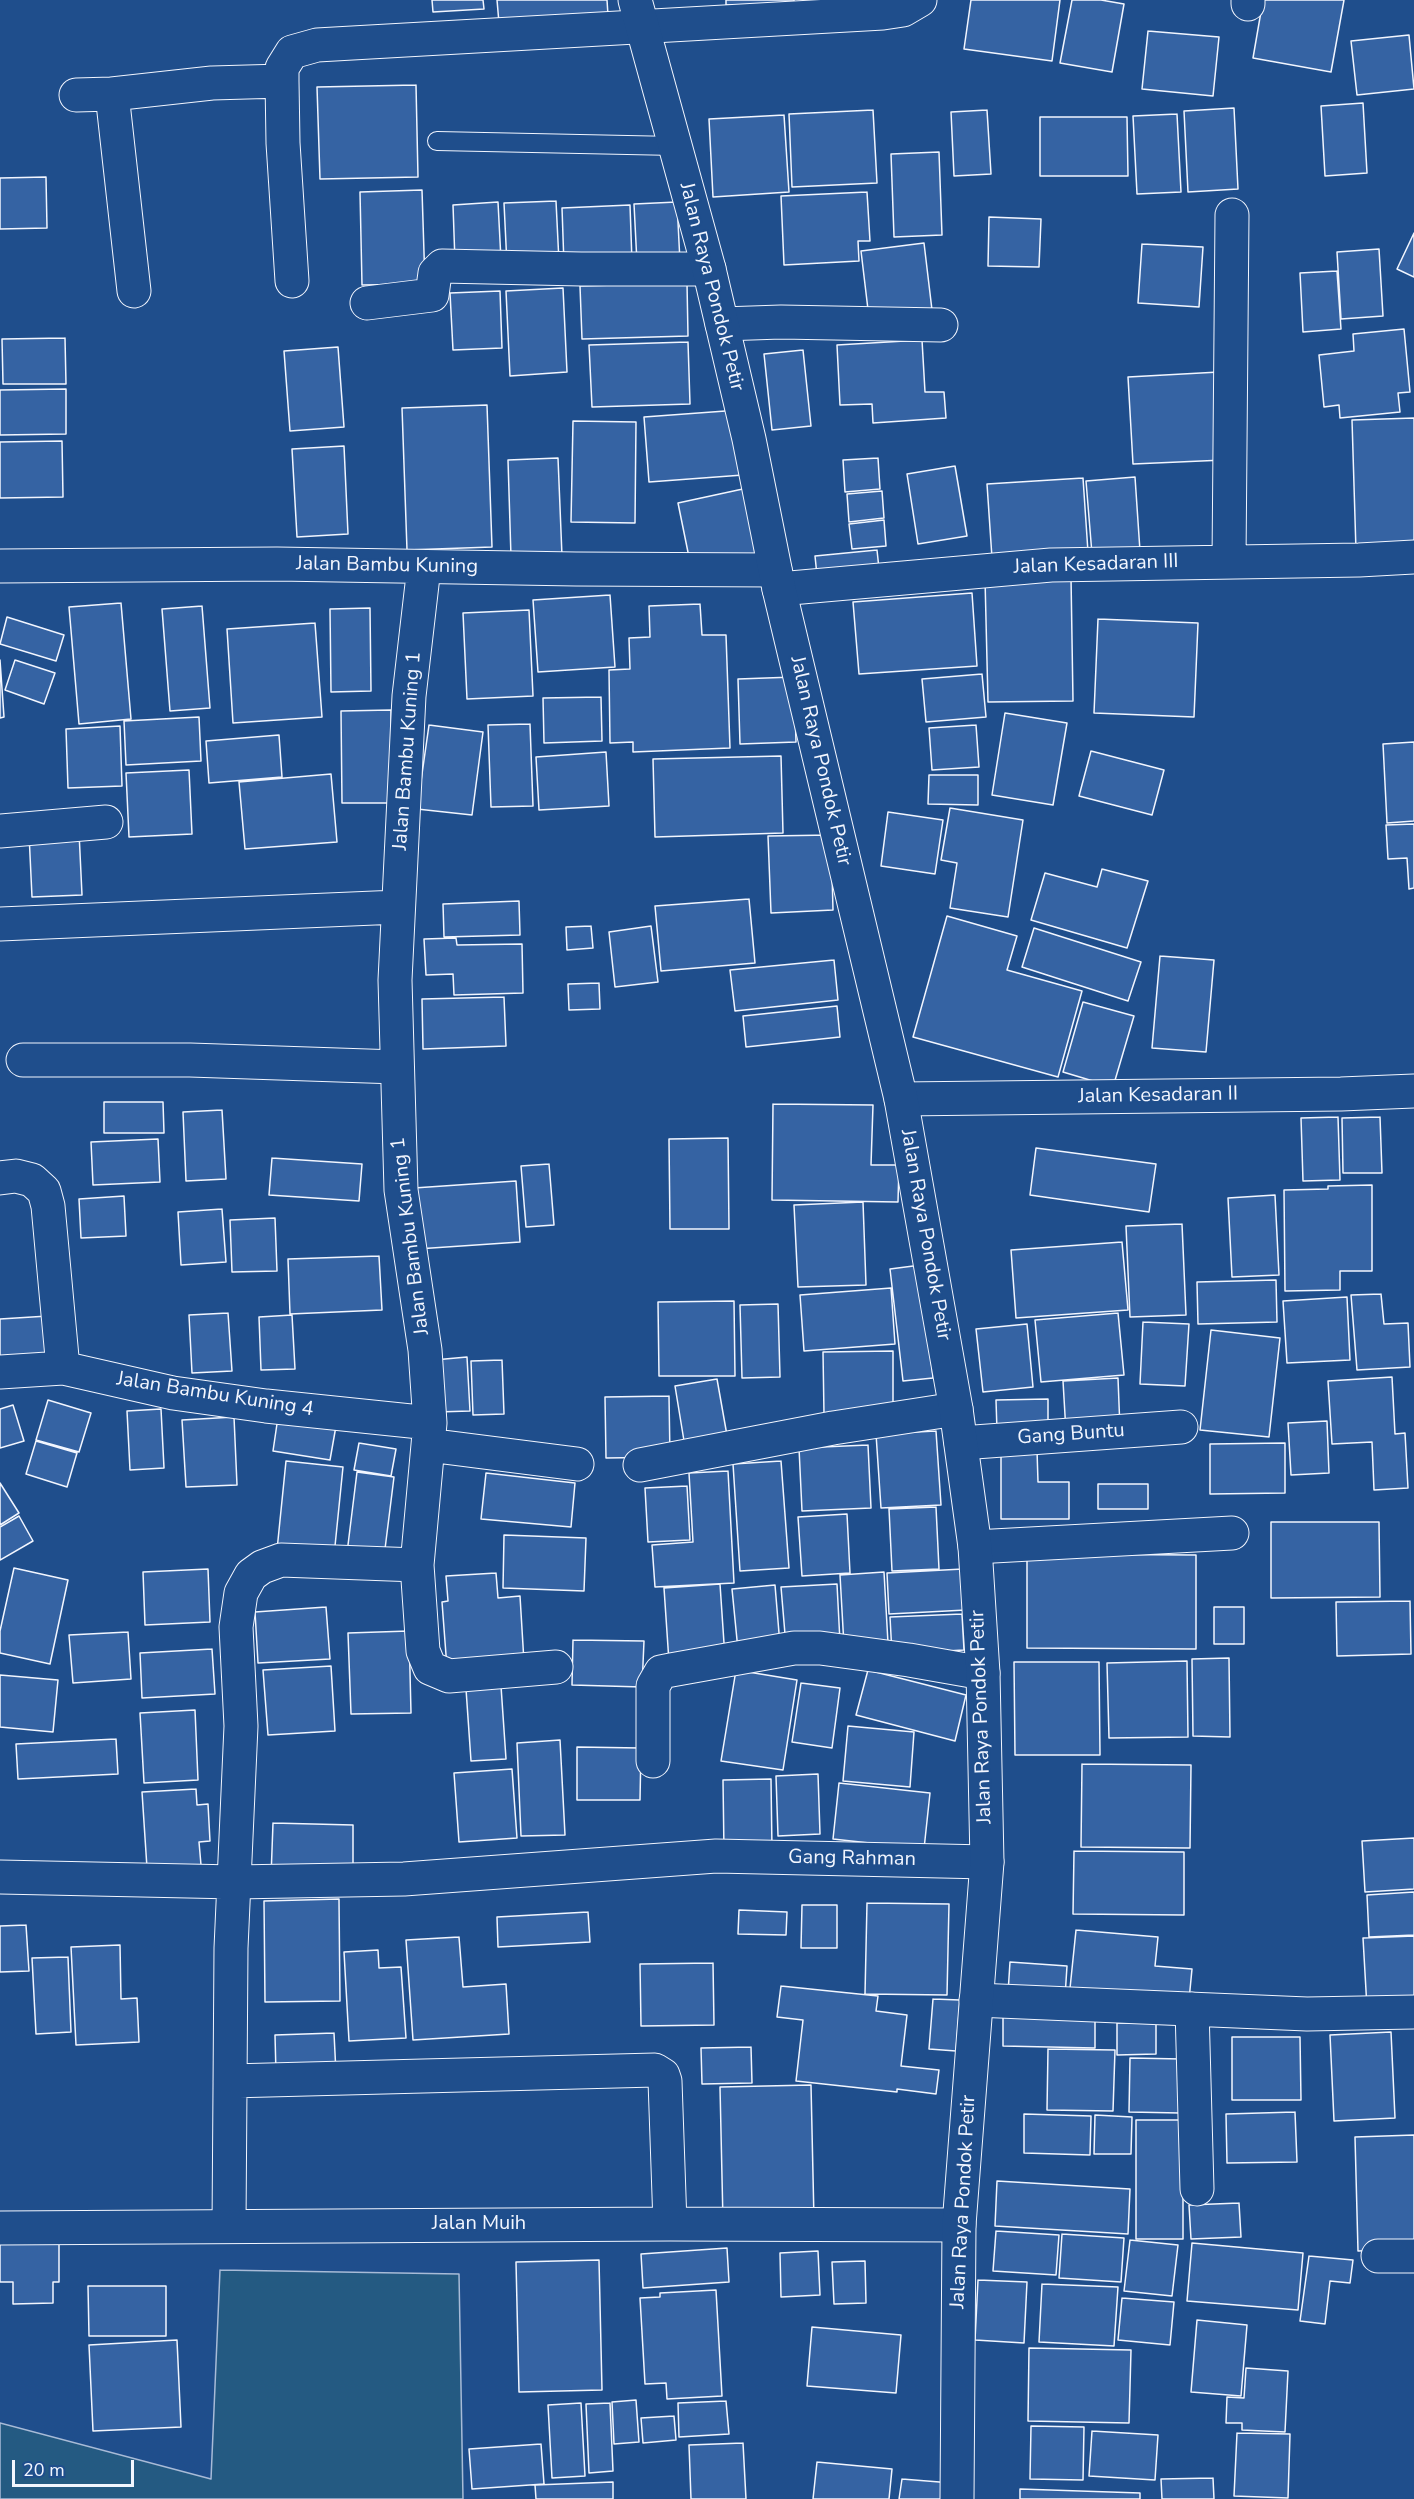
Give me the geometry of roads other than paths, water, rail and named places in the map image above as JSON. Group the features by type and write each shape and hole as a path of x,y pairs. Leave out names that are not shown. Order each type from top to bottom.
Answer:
{"street":[{"path":"292,281 283,143 282,68 292,52 317,45 638,13 883,13 903,10 920,0"},
{"name":"Jalan Raya Pondok Petir","path":"638,13 709,268 750,439 777,580 901,1099 956,1409 975,1547 983,1673 987,1862 959,2225 957,2499"},
{"path":"76,95 112,94 212,83 282,81"},
{"path":"112,94 134,291"},
{"path":"1229,561 1232,215"},
{"path":"367,303 432,295 435,273 442,266 581,269 709,268"},
{"path":"722,324 781,322 941,325"},
{"name":"Jalan Kesadaran III","path":"777,580 1051,565 1414,557"},
{"name":"Jalan Bambu Kuning","path":"0,566 277,564 777,580"},
{"name":"Jalan Bambu Kuning 1","path":"424,567 409,696 395,980 401,1190 425,1350 429,1434 417,1565 423,1652 430,1668 449,1677 556,1667"},
{"path":"0,831 106,822"},
{"path":"0,924 398,907"},
{"path":"23,1060 190,1060 397,1067"},
{"name":"Jalan Kesadaran II","path":"901,1099 1414,1091"},
{"path":"0,1178 16,1176 32,1180 44,1191 48,1206 63,1368"},
{"name":"Jalan Bambu Kuning 4","path":"0,1372 63,1368 173,1393 266,1406 429,1434 577,1464"},
{"path":"640,1465 833,1428 956,1409"},
{"name":"Gang Buntu","path":"961,1443 1181,1427"},
{"path":"975,1547 1232,1533"},
{"path":"229,2226 231,1948 241,1726 236,1627 241,1593 251,1575 262,1567 281,1560 417,1565"},
{"path":"653,1761 653,1686 661,1672 794,1648 820,1648 983,1673"},
{"name":"Gang Rahman","path":"0,1877 235,1882 404,1880 717,1856 987,1862"},
{"path":"976,2000 1307,2014 1414,2013"},
{"path":"1192,2009 1197,2189"},
{"path":"230,2081 655,2070 663,2075 665,2081 670,2224"},
{"name":"Jalan Muih","path":"0,2228 670,2224 959,2225"},
{"path":"1378,2256 1414,2256"}],"lane":[{"path":"437,141 675,146"}]}
